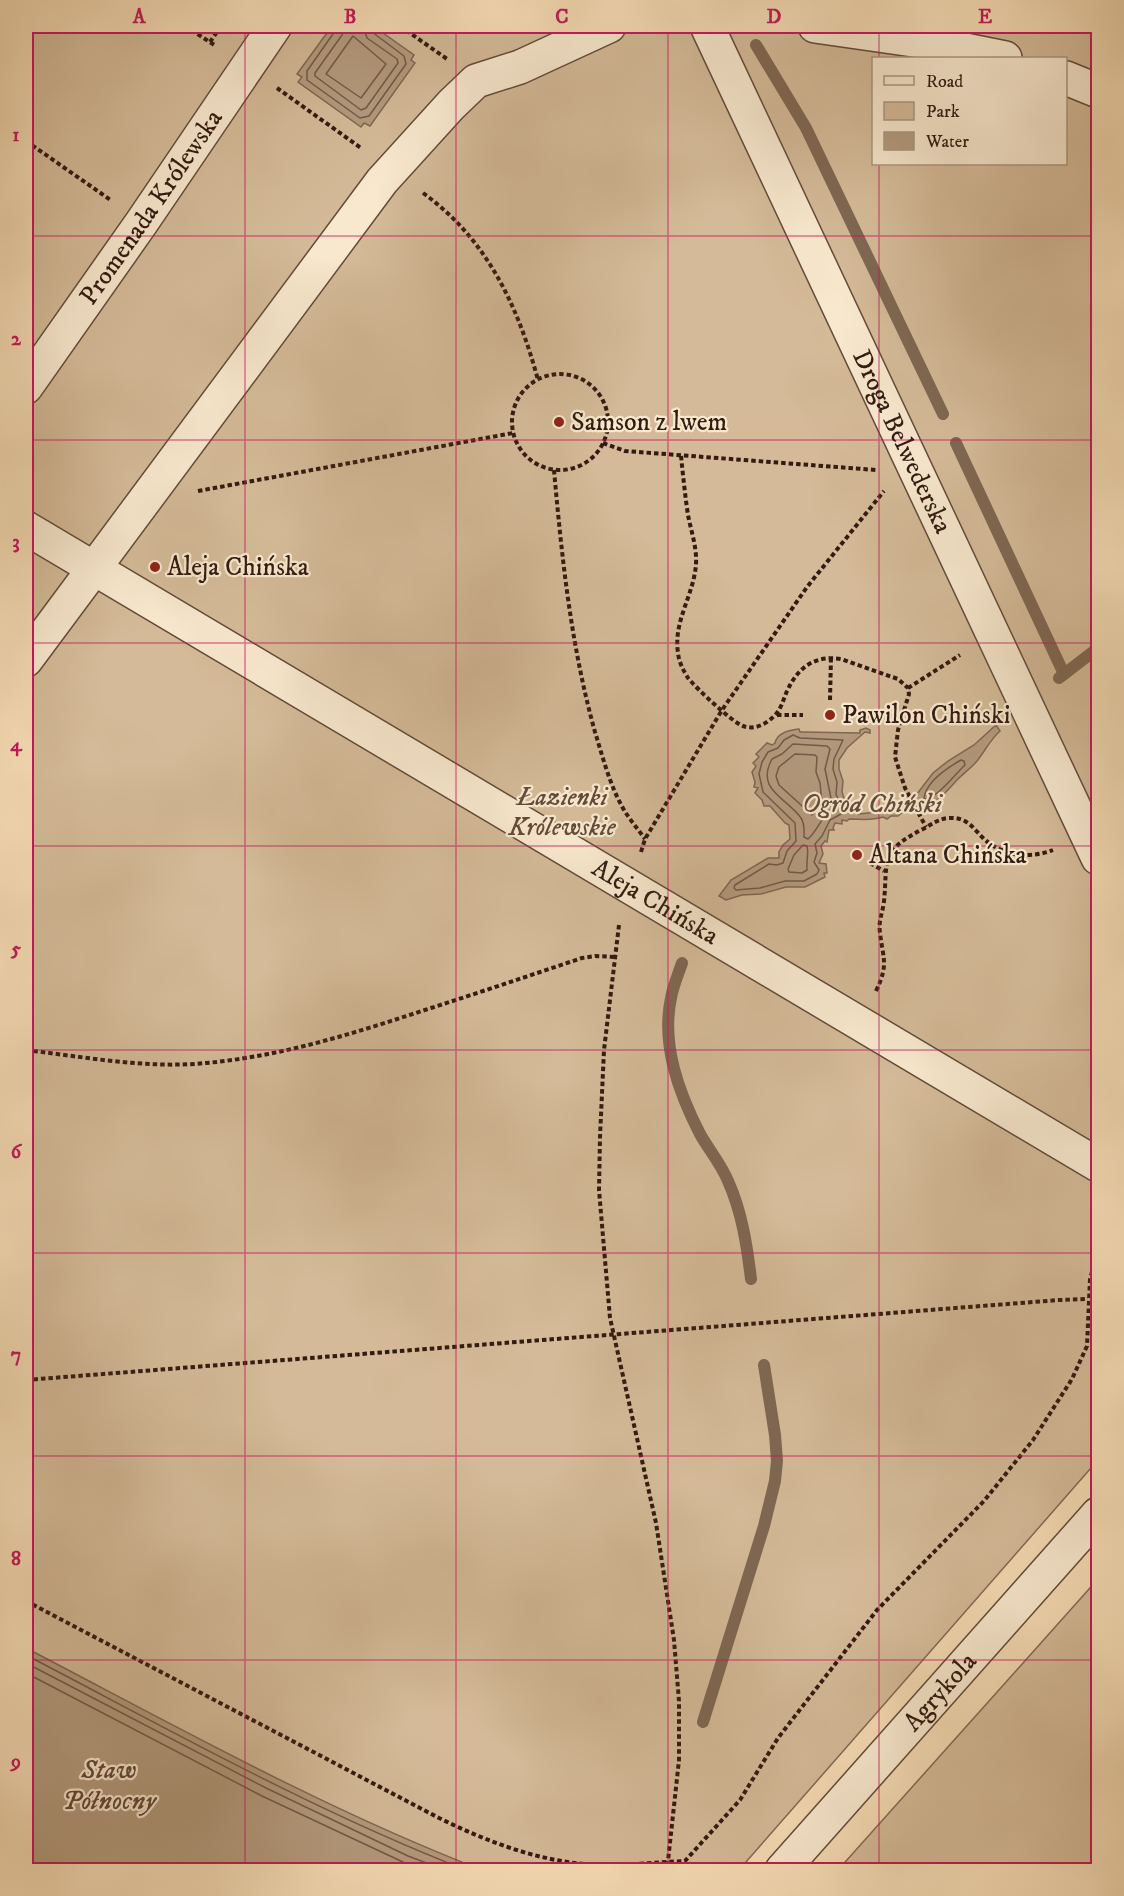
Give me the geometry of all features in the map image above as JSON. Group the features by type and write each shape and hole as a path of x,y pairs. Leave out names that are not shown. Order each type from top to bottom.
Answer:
{"street":[{"name":"Promenada Królewska","path":"26,387 142,222 275,26"},
{"path":"26,660 391,170 476,81 520,67 609,26"},
{"name":"Droga Belwederska","path":"707,26 907,468 995,637 1093,846"},
{"path":"815,26 920,41 1000,57"},
{"path":"1067,79 1098,91"},
{"name":"Aleja Chińska","path":"26,528 1098,1165"},
{"name":"Agrykola","path":"782,1870 1098,1514"}],"path":[{"path":"26,36 32,26"},
{"path":"210,42 221,26"},
{"path":"400,26 476,81"},
{"path":"285,94 448,214 468,236 504,287 519,320 538,380"},
{"path":"26,141 142,222"},
{"path":"567,375 586,382 594,388 604,404 607,414 607,434 591,459 583,464 564,470 554,470 545,468 521,451 513,433 512,423 516,402 529,385 538,380 547,376 567,375"},
{"path":"144,501 513,433"},
{"path":"603,443 625,451 681,456 907,468"},
{"path":"681,456 696,564 692,586 676,637 682,668 689,678 722,710 738,724 747,727 763,725 777,715 800,669 817,659 831,657 891,676 903,683 908,688 908,700 902,716 895,754 905,788 926,827"},
{"path":"667,1870 679,1760 679,1701 674,1640 656,1523 610,1318 599,1169 604,1050 618,929 645,839 722,710 807,586 907,468"},
{"path":"554,470 572,628 592,719 614,788 624,809 645,839"},
{"path":"908,688 967,651 995,637"},
{"path":"830,700 831,657"},
{"path":"777,715 803,715"},
{"path":"857,715 902,716"},
{"path":"858,1023 877,988 885,966 879,926 884,904 885,871 889,857 900,842 943,819 956,818 964,820 993,845 1009,853 1027,856 1093,846"},
{"path":"870,863 885,871"},
{"path":"26,1050 167,1064 207,1063 252,1057 323,1042 365,1030 582,958 615,957"},
{"path":"26,1601 410,1803 490,1841 536,1856 564,1862 616,1865 685,1861 740,1800 778,1738 877,1610 916,1568 971,1516 1023,1454 1059,1400 1084,1354 1089,1337 1090,1279 1098,1251"},
{"path":"26,1380 1088,1299"}],"green space":[{"name":"Łazienki Królewskie","path":"26,26 1098,26 1098,1460 739,1870 26,1870"},
{"path":"1098,1579 1098,1870 838,1870"}],"water":[{"path":"332,26 373,26 414,55 411,60 415,63 370,126 364,123 361,127 298,82 302,77 297,74"},
{"path":"996,725 1000,731 977,761 928,807 912,812 904,811 898,816 891,816 887,819 883,817 849,819 842,820 842,824 835,823 834,830 829,830 827,842 825,841 821,846 823,854 819,863 826,864 825,877 805,887 786,887 726,900 719,896 731,880 768,858 779,858 783,845 790,839 789,825 770,806 764,806 755,793 758,788 754,787 752,772 756,766 753,763 759,757 756,754 767,743 772,745 775,743 781,734 799,729 800,732 860,733 860,730 866,728 870,730 870,733 865,732 847,748 839,760 843,781 842,792 849,813 853,811 858,814 898,808 903,801 905,806 933,773 974,745"},
{"name":"Staw Północny","path":"26,1648 308,1794 365,1821 482,1870 26,1870"}],"waterway":[{"path":"756,45 806,128 943,414"},
{"path":"956,443 1064,674"},
{"path":"1059,678 1098,648"},
{"path":"682,963 671,998 668,1033 670,1051 679,1085 692,1118 722,1169 733,1193 743,1229 751,1279"},
{"path":"703,1722 764,1526 775,1481 777,1461 775,1435 764,1365"}],"place":[{"name":"Samson z lwem","path":"559,422"},
{"name":"Aleja Chińska","path":"155,567"},
{"name":"Pawilon Chiński","path":"830,715"},
{"name":"Altana Chińska","path":"857,855"}],"park label":[{"name":"Ogród Chiński","path":"872,804"}]}
